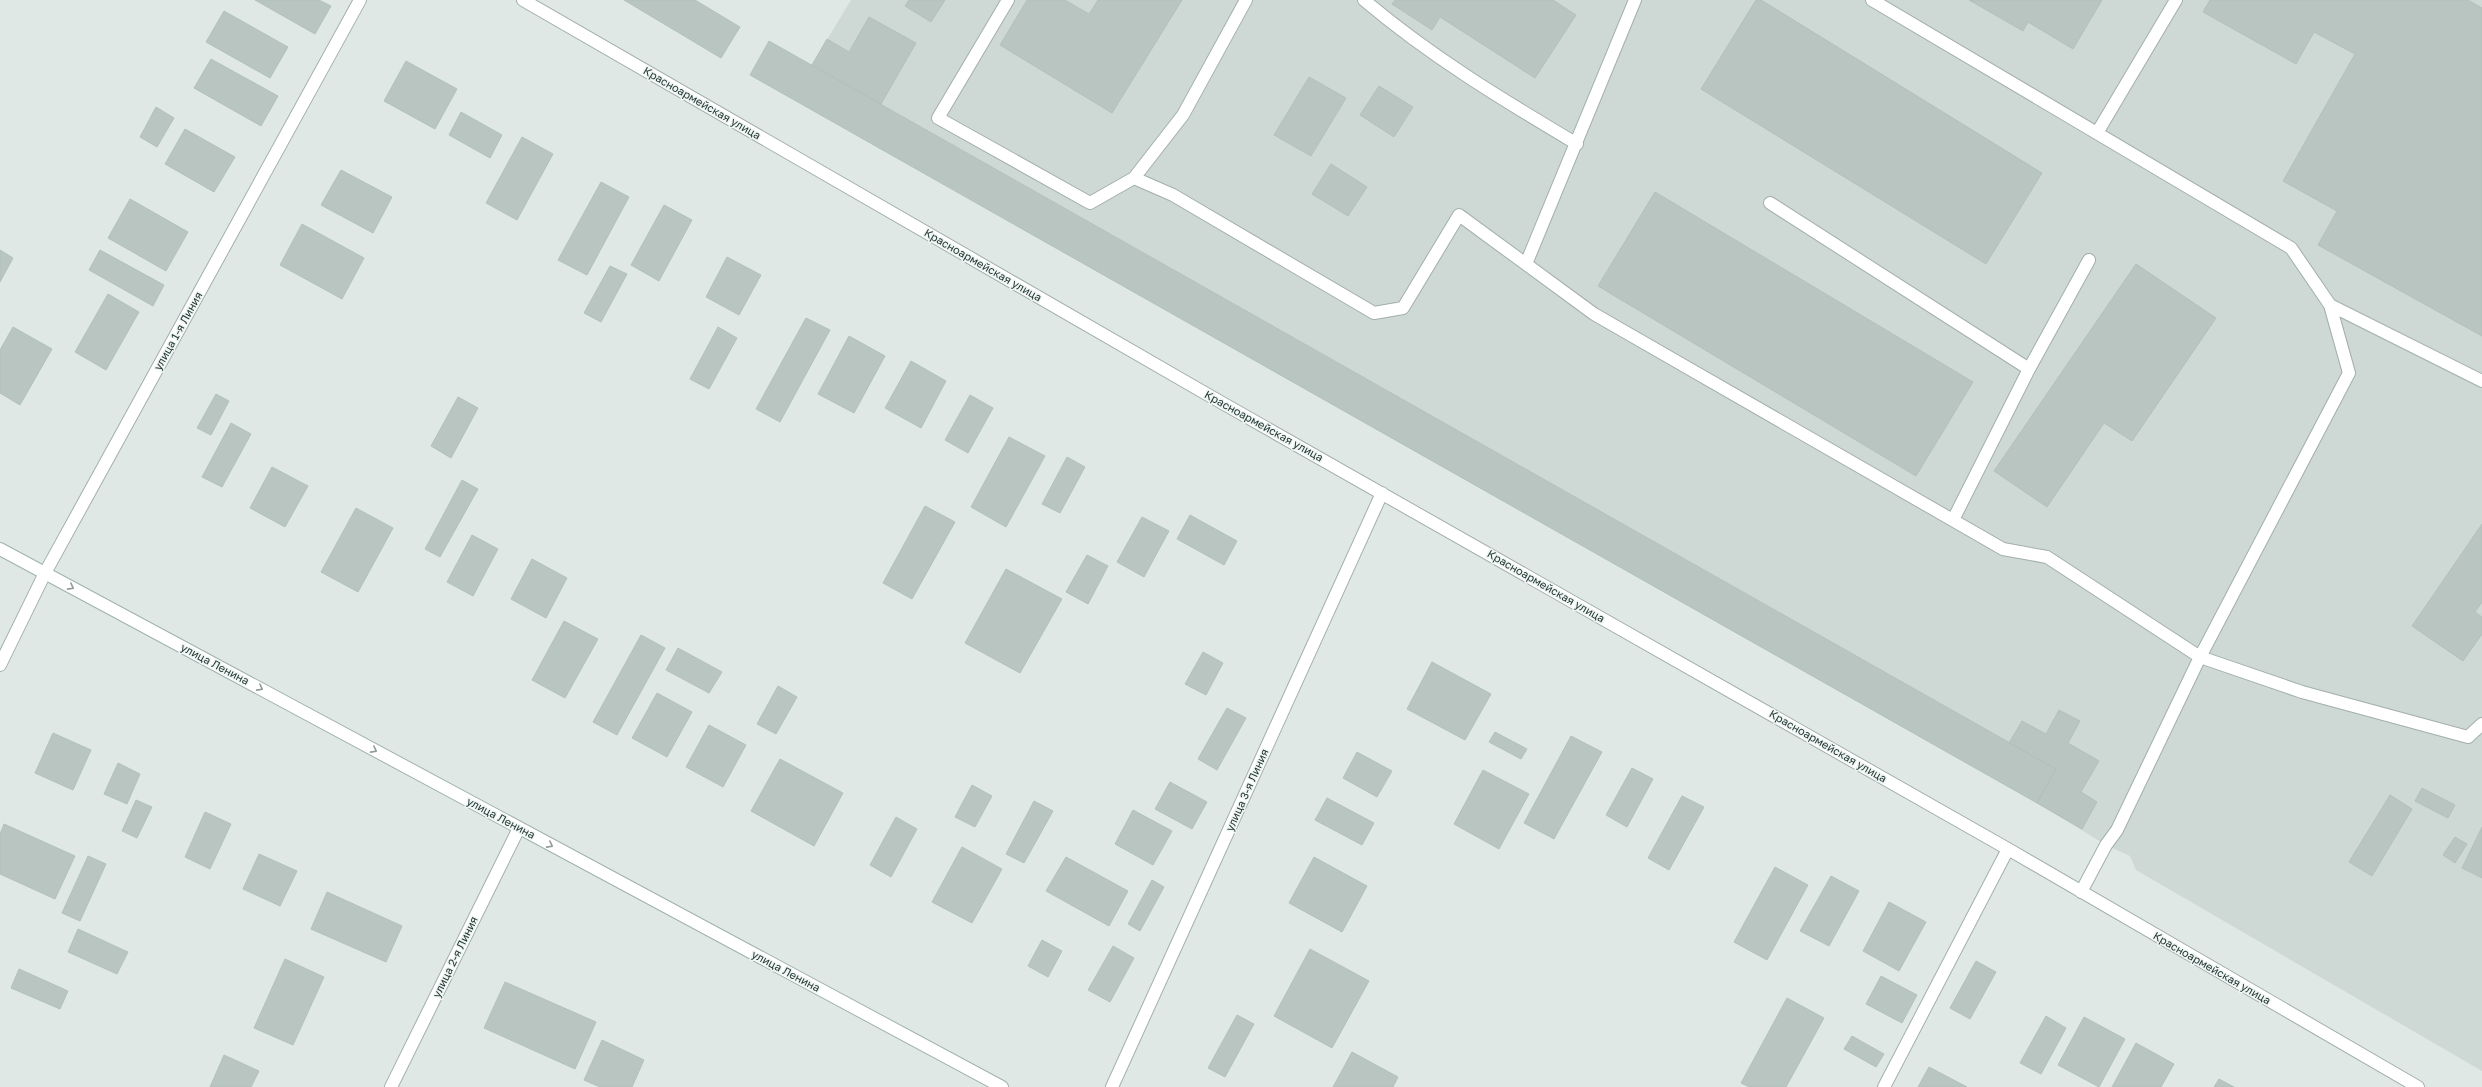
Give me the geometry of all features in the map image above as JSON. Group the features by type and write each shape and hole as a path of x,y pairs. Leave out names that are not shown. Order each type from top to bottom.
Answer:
{"street":[{"name":"улица 1-я Линия","path":"0,665 45,573 360,0"},
{"name":"Красноармейская улица","path":"523,0 1382,493 2008,849 2418,1087"},
{"path":"1008,0 938,118 1090,203 1134,178 1183,115 1246,0"},
{"path":"1364,0 1394,26 1495,96 1576,144"},
{"path":"1526,264 1635,0"},
{"path":"1872,0 2291,248 2330,305 2350,373 2200,657 2117,830 2106,845 2081,892"},
{"path":"2097,133 2176,0"},
{"path":"1134,178 1173,195 1374,313 1403,308 1459,215 1594,314 2003,549 2047,557 2200,657 2302,692 2468,737 2482,724"},
{"path":"1770,202 2029,369"},
{"path":"1952,520 2029,369 2089,260"},
{"path":"2330,305 2482,381"},
{"name":"улица 3-я Линия","path":"1112,1087 1382,493"},
{"name":"улица Ленина","path":"0,549 1002,1087"},
{"name":"улица 2-я Линия","path":"391,1087 519,828"},
{"path":"1884,1087 2008,849"}],"shaded area":[{"path":"851,0 2482,0 2482,1071 2136,870 2130,856 2106,845 2037,803 2056,769 812,65"}],"building":[{"path":"255,0 319,0 331,6 315,34"},
{"path":"624,0 695,0 740,27 721,58"},
{"path":"909,0 945,0 931,22 905,6"},
{"path":"1027,0 1065,0 1089,14 1098,0 1182,0 1112,113 1000,45"},
{"path":"1395,0 1553,0 1576,15 1535,78 1440,17 1432,30 1392,4"},
{"path":"1756,0 1761,0 2042,173 1986,264 1701,89"},
{"path":"1969,0 2102,0 2073,49 2028,22 2023,31"},
{"path":"2210,0 2468,0 2482,8 2482,336 2318,245 2337,211 2283,181 2355,54 2314,32 2296,64 2203,12"},
{"path":"224,11 288,47 270,78 206,42"},
{"path":"869,17 916,43 881,104 812,65 827,39 849,52"},
{"path":"769,41 2056,769 2037,803 750,75"},
{"path":"211,59 278,96 261,126 194,88"},
{"path":"406,61 457,89 435,129 384,101"},
{"path":"1309,77 1346,98 1311,156 1274,135"},
{"path":"1379,86 1413,107 1394,137 1360,115"},
{"path":"156,107 174,118 157,147 140,137"},
{"path":"461,112 502,135 490,158 449,135"},
{"path":"185,129 235,157 214,192 165,164"},
{"path":"522,137 553,154 517,220 486,203"},
{"path":"1331,164 1367,187 1348,216 1312,194"},
{"path":"341,170 392,197 373,233 321,205"},
{"path":"601,182 629,197 587,275 558,260"},
{"path":"1655,192 1973,382 1916,476 1598,286"},
{"path":"130,199 188,232 166,271 108,238"},
{"path":"664,205 692,220 659,281 631,265"},
{"path":"302,224 364,258 342,299 280,265"},
{"path":"0,250 13,258 0,282"},
{"path":"100,250 164,285 153,306 89,270"},
{"path":"727,257 761,275 739,315 706,297"},
{"path":"2136,264 2216,318 2132,441 2104,423 2047,507 1994,471"},
{"path":"610,266 627,274 601,322 584,313"},
{"path":"108,294 139,312 106,370 75,352"},
{"path":"806,318 830,330 780,422 756,409"},
{"path":"13,327 52,349 20,405 0,393 0,350"},
{"path":"718,327 737,338 709,389 690,379"},
{"path":"849,336 885,356 854,413 818,394"},
{"path":"911,361 946,381 921,428 885,408"},
{"path":"216,394 229,401 211,435 197,428"},
{"path":"970,395 993,408 968,453 945,440"},
{"path":"458,397 478,408 451,458 431,446"},
{"path":"231,423 251,434 222,487 202,477"},
{"path":"1009,437 1045,456 1006,527 971,507"},
{"path":"1067,457 1085,467 1060,513 1042,504"},
{"path":"272,467 308,486 285,527 250,508"},
{"path":"462,480 478,489 440,557 425,549"},
{"path":"925,506 955,522 912,599 883,583"},
{"path":"356,508 393,528 358,592 321,572"},
{"path":"1190,515 1237,541 1224,565 1177,539"},
{"path":"1142,517 1169,531 1144,577 1117,562"},
{"path":"2482,524 2482,602 2475,612 2482,617 2482,634 2463,661 2412,626"},
{"path":"472,535 498,549 473,596 447,582"},
{"path":"1087,555 1108,566 1088,604 1066,592"},
{"path":"532,559 567,578 546,618 511,599"},
{"path":"1006,569 1062,599 1020,673 965,643"},
{"path":"564,621 598,639 565,698 532,680"},
{"path":"641,635 665,648 617,735 593,722"},
{"path":"678,648 722,672 709,693 666,670"},
{"path":"1203,652 1223,663 1206,695 1185,684"},
{"path":"1432,662 1491,694 1465,740 1407,709"},
{"path":"778,686 797,697 776,734 757,724"},
{"path":"657,693 692,712 667,757 632,738"},
{"path":"1227,708 1246,718 1217,770 1198,759"},
{"path":"2059,710 2080,721 2068,743 2099,761 2081,792 2097,802 2082,829 2037,803 2056,769 2009,743 2022,721 2046,734"},
{"path":"709,725 746,745 723,787 686,767"},
{"path":"1495,732 1527,749 1521,759 1489,742"},
{"path":"53,733 91,750 73,790 35,773"},
{"path":"1571,736 1602,752 1554,839 1524,823"},
{"path":"1357,752 1392,771 1377,797 1343,778"},
{"path":"780,759 843,793 814,846 751,811"},
{"path":"118,763 140,774 127,804 104,794"},
{"path":"1632,768 1653,779 1627,827 1606,815"},
{"path":"1483,770 1529,794 1499,849 1454,824"},
{"path":"1170,782 1207,802 1192,829 1155,809"},
{"path":"972,785 992,796 975,827 955,817"},
{"path":"2422,788 2455,805 2448,818 2415,801"},
{"path":"2390,795 2412,809 2372,876 2349,862"},
{"path":"1682,796 1704,807 1669,870 1648,858"},
{"path":"1327,798 1374,823 1362,845 1315,820"},
{"path":"136,800 152,807 137,838 122,831"},
{"path":"1034,801 1053,811 1024,863 1006,854"},
{"path":"1133,810 1172,831 1153,865 1115,844"},
{"path":"205,812 231,824 210,869 185,857"},
{"path":"896,817 917,829 891,877 870,865"},
{"path":"4,824 75,856 55,899 0,874 0,834"},
{"path":"2482,827 2482,878 2462,868"},
{"path":"2455,837 2467,844 2455,863 2443,855"},
{"path":"962,847 1002,869 972,923 932,902"},
{"path":"259,854 297,871 280,906 243,889"},
{"path":"88,856 106,864 80,921 62,913"},
{"path":"1066,857 1128,891 1109,926 1046,891"},
{"path":"1314,857 1367,886 1342,932 1289,903"},
{"path":"1775,867 1808,885 1767,960 1734,942"},
{"path":"1831,876 1859,891 1829,946 1800,931"},
{"path":"1152,880 1164,887 1140,931 1128,924"},
{"path":"327,892 402,926 386,962 311,929"},
{"path":"1889,902 1926,922 1899,971 1863,951"},
{"path":"78,929 128,952 117,974 68,952"},
{"path":"1042,940 1062,951 1048,977 1028,966"},
{"path":"1113,946 1134,958 1110,1002 1088,990"},
{"path":"1310,949 1369,981 1332,1048 1274,1016"},
{"path":"285,959 324,977 293,1045 254,1028"},
{"path":"1976,961 1996,972 1970,1019 1950,1008"},
{"path":"19,969 68,991 60,1009 11,988"},
{"path":"1881,976 1917,995 1902,1023 1866,1004"},
{"path":"505,982 596,1022 575,1069 484,1028"},
{"path":"1787,998 1824,1018 1786,1087 1749,1087 1741,1083"},
{"path":"1237,1015 1254,1024 1225,1077 1208,1068"},
{"path":"2046,1016 2066,1028 2041,1074 2020,1063"},
{"path":"2084,1017 2125,1039 2099,1087 2058,1065"},
{"path":"1852,1036 1884,1054 1876,1067 1844,1049"},
{"path":"602,1040 644,1060 632,1087 600,1087 584,1080"},
{"path":"2136,1043 2174,1064 2161,1087 2112,1087"},
{"path":"1352,1052 1398,1077 1393,1087 1333,1087"},
{"path":"224,1055 259,1071 251,1087 210,1087"},
{"path":"1929,1067 1967,1087 1918,1087"},
{"path":"2219,1079 2234,1087 2214,1087"}]}
